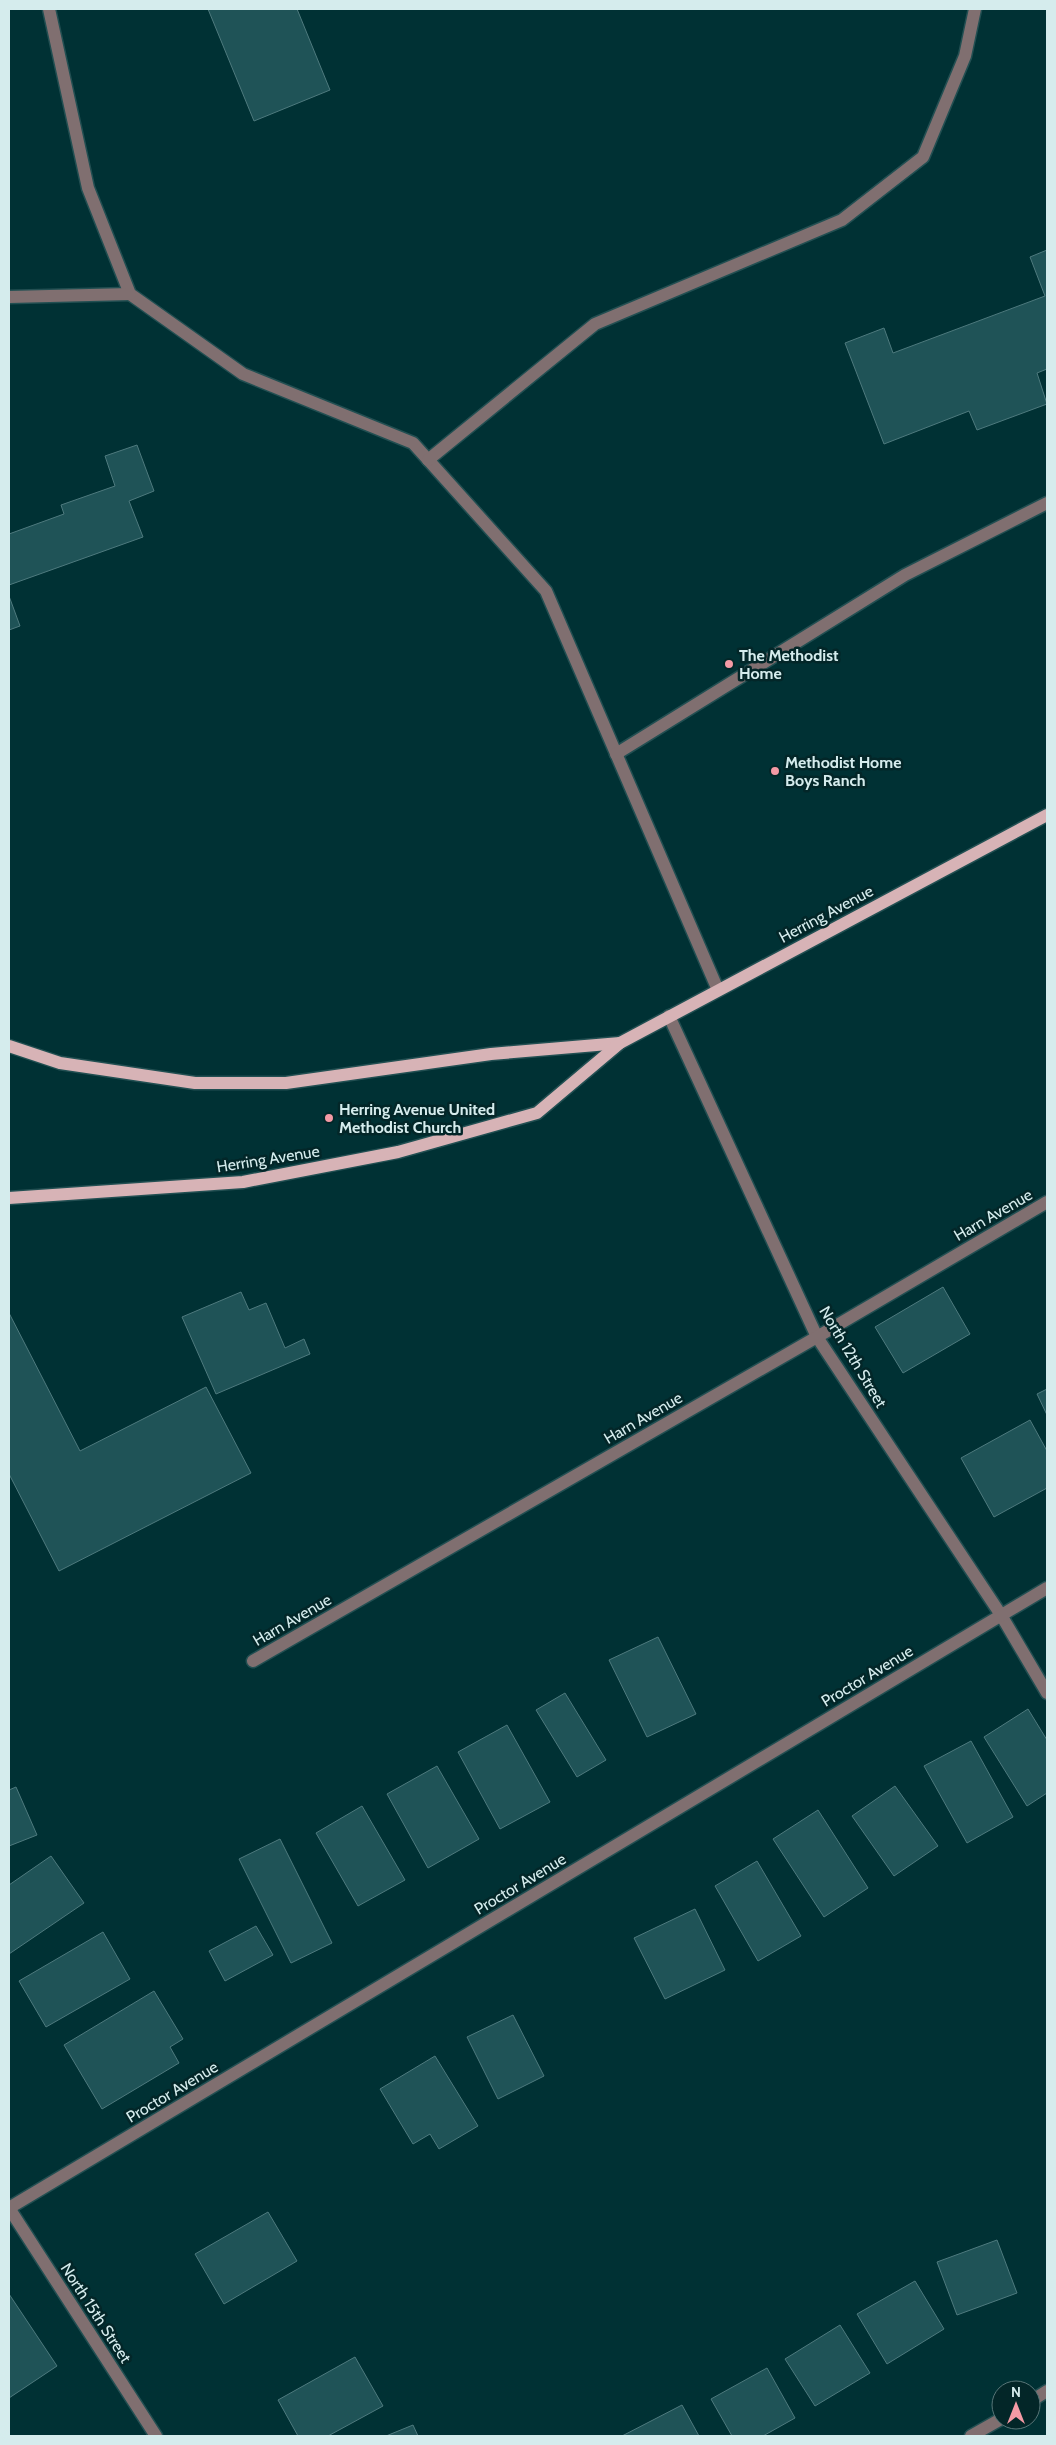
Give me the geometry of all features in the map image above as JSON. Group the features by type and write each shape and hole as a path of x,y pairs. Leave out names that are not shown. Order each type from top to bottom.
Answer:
{"main road":[{"name":"Herring Avenue","path":"9,1198 243,1182 398,1152 537,1113 620,1043 1047,815"},
{"name":"Herring Avenue","path":"9,1046 60,1063 195,1083 286,1083 491,1054 620,1043"}],"street":[{"path":"49,9 88,188 130,294 243,374 413,443 546,591 718,990"},
{"path":"428,460 595,324 842,220 923,157 964,56 975,9"},
{"path":"9,297 130,294"},
{"path":"616,754 904,575 1047,503"},
{"name":"North 12th Street","path":"669,1016 817,1337 1001,1615 1047,1694"},
{"name":"Harn Avenue","path":"253,1661 817,1337 1047,1202"},
{"name":"Proctor Avenue","path":"9,2208 1047,1588"},
{"name":"North 15th Street","path":"9,2208 156,2436"},
{"path":"971,2436 991,2424"}],"building":[{"path":"208,9 297,9 330,90 254,121"},
{"path":"1047,250 1047,369 1037,373 1047,404 977,430 969,411 884,444 845,343 884,328 893,353 1045,296 1030,257"},
{"path":"137,445 154,491 129,501 143,537 9,585 9,534 64,514 61,505 115,486 105,456"},
{"path":"9,596 20,626 9,630"},
{"path":"943,1287 970,1334 903,1373 875,1327"},
{"path":"241,1292 249,1310 266,1303 285,1348 304,1339 310,1354 216,1394 182,1317"},
{"path":"9,1313 80,1451 206,1387 251,1473 59,1571 9,1474"},
{"path":"1047,1389 1047,1415 1037,1394"},
{"path":"1030,1420 1047,1451 1047,1488 994,1517 961,1458"},
{"path":"658,1637 696,1714 647,1737 609,1660"},
{"path":"565,1693 606,1760 577,1777 536,1710"},
{"path":"1028,1709 1047,1740 1047,1793 1027,1806 984,1737"},
{"path":"507,1725 550,1802 500,1829 458,1752"},
{"path":"971,1741 1013,1817 967,1843 924,1766"},
{"path":"437,1766 479,1839 428,1868 387,1794"},
{"path":"895,1786 938,1846 894,1876 852,1816"},
{"path":"16,1787 37,1835 9,1846 9,1790"},
{"path":"362,1806 405,1880 358,1906 316,1833"},
{"path":"818,1810 868,1888 824,1917 773,1839"},
{"path":"280,1839 332,1943 291,1963 239,1859"},
{"path":"51,1856 84,1903 9,1954 9,1885"},
{"path":"757,1861 801,1936 758,1961 715,1886"},
{"path":"695,1909 725,1970 665,1999 634,1938"},
{"path":"256,1926 273,1955 225,1981 209,1951"},
{"path":"103,1932 130,1979 46,2027 19,1981"},
{"path":"154,1991 183,2039 170,2047 179,2063 102,2109 64,2045"},
{"path":"513,2015 544,2076 498,2099 467,2037"},
{"path":"435,2056 478,2126 439,2149 430,2134 413,2144 380,2089"},
{"path":"268,2212 297,2261 224,2304 195,2254"},
{"path":"997,2240 1017,2293 957,2315 937,2262"},
{"path":"915,2281 944,2329 887,2364 857,2314"},
{"path":"9,2294 57,2366 9,2398"},
{"path":"840,2325 870,2373 815,2406 785,2359"},
{"path":"355,2357 383,2406 328,2436 298,2436 278,2400"},
{"path":"767,2368 795,2418 763,2436 732,2436 711,2399"},
{"path":"682,2405 699,2436 622,2436"},
{"path":"413,2425 418,2436 386,2436"}],"place":[{"name":"The Methodist Home","path":"729,664"},
{"name":"Methodist Home Boys Ranch","path":"775,771"},
{"name":"Herring Avenue United Methodist Church","path":"329,1118"}]}
